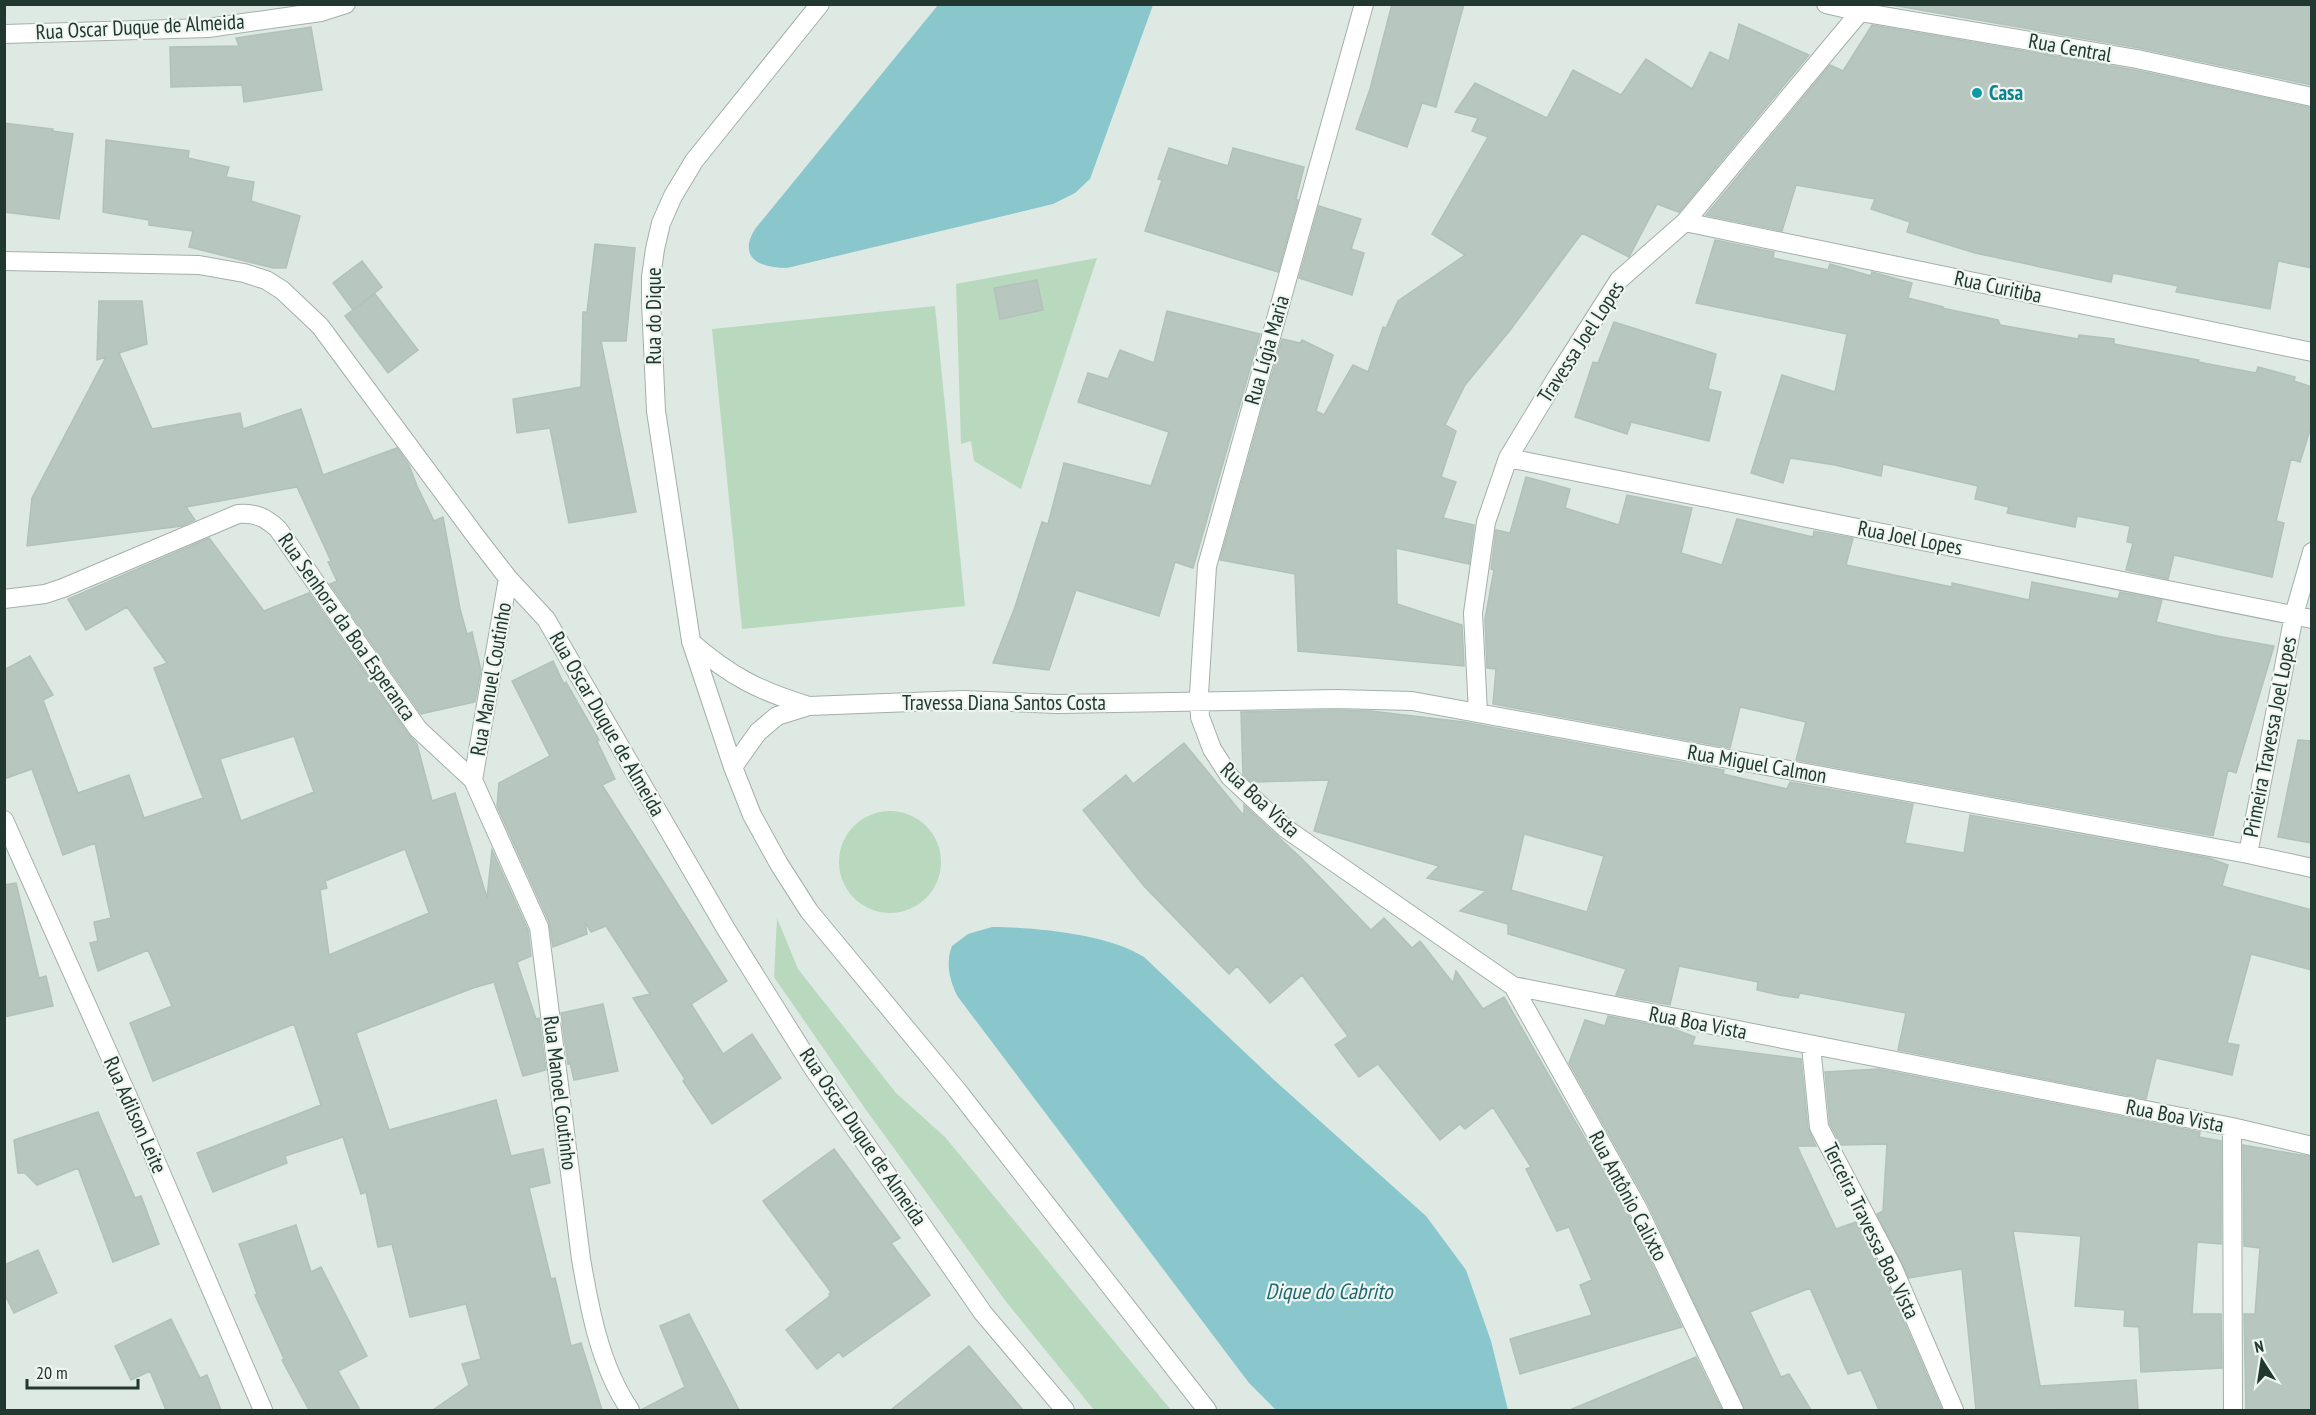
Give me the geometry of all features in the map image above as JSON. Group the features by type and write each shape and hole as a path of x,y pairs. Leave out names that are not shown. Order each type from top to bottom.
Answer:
{"street":[{"name":"Rua Oscar Duque de Almeida","path":"4,34 208,28 321,12 346,4"},
{"name":"Rua do Dique","path":"820,4 779,58 694,161 673,196 661,223 655,249 651,277 651,302 656,411 691,641 733,767 752,814 778,864 809,911 957,1090 1207,1410"},
{"name":"Rua Lígia Maria","path":"1199,701 1207,566 1364,4"},
{"name":"Rua Central","path":"1826,4 1860,12 2137,59 2312,97"},
{"name":"Travessa Joel Lopes","path":"1478,713 1473,613 1486,522 1508,458 1619,280 1685,222 1860,12"},
{"name":"Rua Curitiba","path":"1685,222 2312,352"},
{"name":"Rua Oscar Duque de Almeida","path":"4,261 199,265 244,273 266,280 282,290 320,326 508,578 546,619 726,929 813,1068 983,1313 1065,1410"},
{"name":"Rua Joel Lopes","path":"1508,458 2303,617"},
{"name":"Rua Senhora da Boa Esperanca","path":"4,599 45,594 63,588 238,514 253,513 267,519 278,529 418,729 473,780"},
{"name":"Primeira Travessa Joel Lopes","path":"2248,854 2303,617 2312,552"},
{"name":"Rua Manuel Coutinho","path":"473,780 508,578"},
{"name":"Travessa Diana Santos Costa","path":"691,641 714,662 741,680 770,694 809,706"},
{"name":"Rua Miguel Calmon","path":"1199,701 1336,699 1412,701 2248,854 2312,868"},
{"name":"Travessa Diana Santos Costa","path":"733,767 758,732 777,716 809,706 963,700 1057,704 1199,701"},
{"name":"Rua Boa Vista","path":"1199,701 1200,717 1219,763 1230,777 1285,828 1513,986 2232,1127 2312,1146"},
{"name":"Rua Manoel Coutinho","path":"473,780 539,927 580,1259 589,1306 610,1375 630,1410"},
{"name":"Rua Adilson Leite","path":"4,820 133,1108 263,1410"},
{"name":"Rua Antônio Calixto","path":"1513,986 1637,1206 1734,1410"},
{"name":"Terceira Travessa Boa Vista","path":"1811,1046 1819,1127 1893,1268 1954,1410"},
{"path":"2232,1127 2233,1410"}],"green space":[{"path":"1097,258 1021,489 974,461 971,441 961,444 956,284"},
{"path":"935,306 965,606 742,629 712,329"},
{"path":"890,811 909,815 926,826 937,843 941,862 937,881 926,898 909,909 890,913 871,909 854,898 843,881 839,862 843,843 854,826 871,815"},
{"path":"777,918 798,969 896,1093 945,1137 1171,1410 1094,1410 1007,1303 866,1110 774,977"}],"water":[{"path":"938,5 1153,5 1090,179 1075,193 1053,204 787,268 768,266 754,260 749,248 755,229"},
{"name":"Dique do Cabrito","path":"992,927 1049,930 1092,937 1129,949 1144,957 1273,1079 1426,1216 1466,1270 1491,1341 1508,1410 1276,1410 1249,1383 958,997 949,972 952,946 968,934"}],"building":[{"path":"1392,4 1464,4 1436,107 1422,103 1407,147 1356,129 1370,89"},
{"path":"1886,4 2312,4 2312,85 2139,48"},
{"path":"1739,24 1809,55 1679,212 1657,204 1629,257 1582,233 1511,329 1465,385 1445,425 1456,431 1441,477 1456,482 1443,518 1474,525 1469,564 1396,548 1397,604 1462,625 1464,666 1298,651 1295,574 1220,560 1282,339 1300,343 1302,340 1333,355 1316,411 1324,415 1353,365 1368,372 1383,327 1386,328 1398,301 1465,255 1432,234 1488,137 1472,131 1478,118 1455,112 1475,83 1547,118 1573,70 1621,95 1646,59 1692,89 1710,52 1729,61"},
{"path":"1872,25 2135,70 2312,108 2312,268 2278,261 2270,309 2176,292 2178,286 2113,273 2111,282 1975,253 1907,232 1910,222 1871,209 1875,199 1796,185 1782,231 1706,215 1830,65 1843,71"},
{"path":"311,27 322,90 244,102 242,85 171,87 170,47 239,46 236,38"},
{"path":"4,123 73,134 59,219 4,212"},
{"path":"106,140 189,151 188,158 229,167 226,177 254,182 251,201 300,216 286,268 273,268 189,247 193,231 149,225 149,220 103,212"},
{"path":"1169,148 1228,166 1233,148 1304,167 1296,199 1298,200 1278,272 1145,231 1162,180 1158,179"},
{"path":"1319,206 1361,219 1351,249 1364,253 1352,295 1299,278"},
{"path":"1715,240 1774,252 1773,258 1828,270 1830,264 1871,276 1872,272 1912,283 1908,298 1998,320 2000,325 2078,339 2079,335 2114,339 2114,344 2256,373 2258,367 2295,377 2294,381 2312,387 2312,424 2300,462 2291,459 2276,521 2284,523 2272,577 2174,555 2168,579 2126,570 2133,543 2127,542 2130,526 2077,516 2075,527 2007,513 2009,507 1975,499 1978,486 1883,464 1881,476 1835,465 1790,458 1783,483 1751,473 1782,375 1835,392 1847,334 1696,303"},
{"path":"595,244 635,248 626,341 601,341 636,512 569,523 550,428 517,433 513,399 581,387 583,312 587,312"},
{"path":"362,261 382,287 353,310 333,283"},
{"path":"1037,280 1043,310 1000,319 994,288"},
{"path":"375,294 418,350 388,373 345,316"},
{"path":"99,301 142,301 147,344 119,353 152,429 240,413 243,429 301,409 323,475 397,448 409,465 434,521 443,517 460,609 467,634 472,632 481,670 475,702 421,714 330,584 337,581 328,562 331,561 297,487 186,507 195,520 182,526 27,546 32,498 106,357 97,360"},
{"path":"1167,311 1260,334 1193,568 1175,562 1159,616 1076,590 1049,670 993,663 1015,607 1042,522 1048,524 1064,463 1151,486 1169,432 1078,402 1088,373 1108,379 1120,350 1154,363"},
{"path":"1614,322 1716,354 1708,389 1721,392 1709,441 1631,422 1627,434 1575,417 1593,362 1598,363"},
{"path":"1526,477 1570,489 1565,508 1619,525 1627,495 1692,508 1681,553 1722,565 1737,519 1813,537 1814,531 1853,538 1846,565 1952,587 1952,583 2029,600 2032,582 2118,599 2120,592 2162,600 2156,622 2274,646 2236,773 2228,770 2213,836 1796,760 1806,722 1740,707 1730,748 1493,704 1496,669 1487,668 1485,619 1494,570 1491,569 1496,530 1510,533"},
{"path":"209,538 264,611 309,593 417,744 432,801 455,793 487,898 492,850 528,930 531,956 517,962 536,1019 539,1018 546,1070 523,1076 494,982 356,1033 389,1130 496,1100 511,1156 543,1149 550,1183 529,1188 551,1279 555,1278 571,1346 581,1343 602,1410 433,1410 469,1385 462,1364 481,1359 466,1304 410,1317 392,1244 378,1247 366,1192 361,1194 343,1137 285,1156 287,1163 213,1192 197,1153 321,1105 294,1024 153,1081 130,1023 172,1006 148,950 98,971 90,943 98,941 94,922 111,918 95,843 63,855 32,769 4,779 4,670 30,656 53,695 43,700 78,793 129,775 144,818 203,798 154,668 167,663 127,607 86,630 68,599","holes":["294,736 314,792 241,821 220,759","405,849 429,913 329,955 320,890 327,888 325,881"]},
{"path":"553,661 564,684 566,682 599,740 597,741 615,779 602,785 727,981 691,1004 723,1054 752,1034 781,1078 712,1124 633,998 650,994 606,926 591,932 585,922 587,934 553,947 549,922 497,806 499,783 550,756 512,681"},
{"path":"1371,711 1464,722 1724,770 1723,774 1787,789 1790,782 1913,804 1905,843 1964,853 1970,815 2209,858 2228,865 2222,886 2312,910 2312,970 2251,954 2227,1043 2239,1045 2232,1075 2156,1058 2146,1099 1898,1050 1906,1013 1800,993 1798,998 1779,995 1757,990 1758,982 1679,966 1670,1005 1616,995 1626,969 1508,934 1508,924 1460,911 1486,891 1427,878 1439,866 1314,831 1329,780 1251,782 1243,774 1241,712","holes":["1524,834 1604,856 1587,912 1511,890"]},
{"path":"2298,740 2312,741 2312,843 2278,837"},
{"path":"1184,743 1244,816 1244,805 1301,858 1371,930 1384,918 1412,948 1420,941 1453,983 1456,971 1483,1009 1504,997 1627,1212 1682,1327 1520,1374 1510,1339 1592,1315 1580,1285 1592,1280 1569,1227 1557,1231 1526,1169 1531,1167 1493,1107 1465,1129 1460,1124 1440,1140 1378,1064 1359,1077 1335,1045 1348,1036 1302,975 1270,1003 1237,966 1229,974 1144,886 1083,810 1126,775 1133,784"},
{"path":"16,883 39,978 46,976 53,1006 4,1017 4,885"},
{"path":"603,1004 618,1071 574,1080 570,1063 568,1064 561,1013"},
{"path":"1608,1016 1671,1028 1695,1037 1692,1045 1801,1059 1808,1128 1816,1146 1797,1146 1836,1229 1856,1222 1883,1273 1942,1410 1879,1410 1861,1370 1848,1374 1810,1288 1750,1312 1781,1377 1789,1374 1811,1410 1745,1410 1647,1202 1569,1063 1585,1020 1605,1026"},
{"path":"1878,1069 2200,1132 2199,1137 2221,1141 2221,1244 2197,1242 2192,1314 2221,1314 2222,1368 2141,1372 2139,1327 2124,1326 2125,1310 2075,1306 2081,1236 2013,1231 2040,1386 2136,1380 2138,1409 1976,1410 1962,1269 1909,1278 1877,1214 1883,1211 1887,1144 1841,1145 1830,1124 1825,1072"},
{"path":"98,1112 135,1198 141,1196 159,1244 113,1262 78,1168 37,1185 25,1173 18,1173 14,1140"},
{"path":"2243,1145 2312,1157 2312,1410 2246,1410 2244,1314 2255,1314 2260,1248 2244,1246"},
{"path":"834,1149 900,1238 891,1243 930,1295 843,1357 839,1352 817,1369 786,1330 830,1296 831,1292 763,1201"},
{"path":"296,1225 311,1272 321,1267 367,1356 338,1371 360,1410 309,1410 282,1360 284,1359 255,1295 257,1294 239,1244"},
{"path":"38,1250 57,1293 14,1313 4,1293 4,1265"},
{"path":"689,1314 739,1410 641,1410 685,1387 660,1326"},
{"path":"171,1319 200,1378 207,1375 221,1410 166,1410 150,1371 131,1380 115,1346"},
{"path":"969,1346 1023,1410 891,1410"},
{"path":"1696,1357 1722,1410 1570,1410"}],"place":[{"name":"Casa","path":"1977,93"}]}
